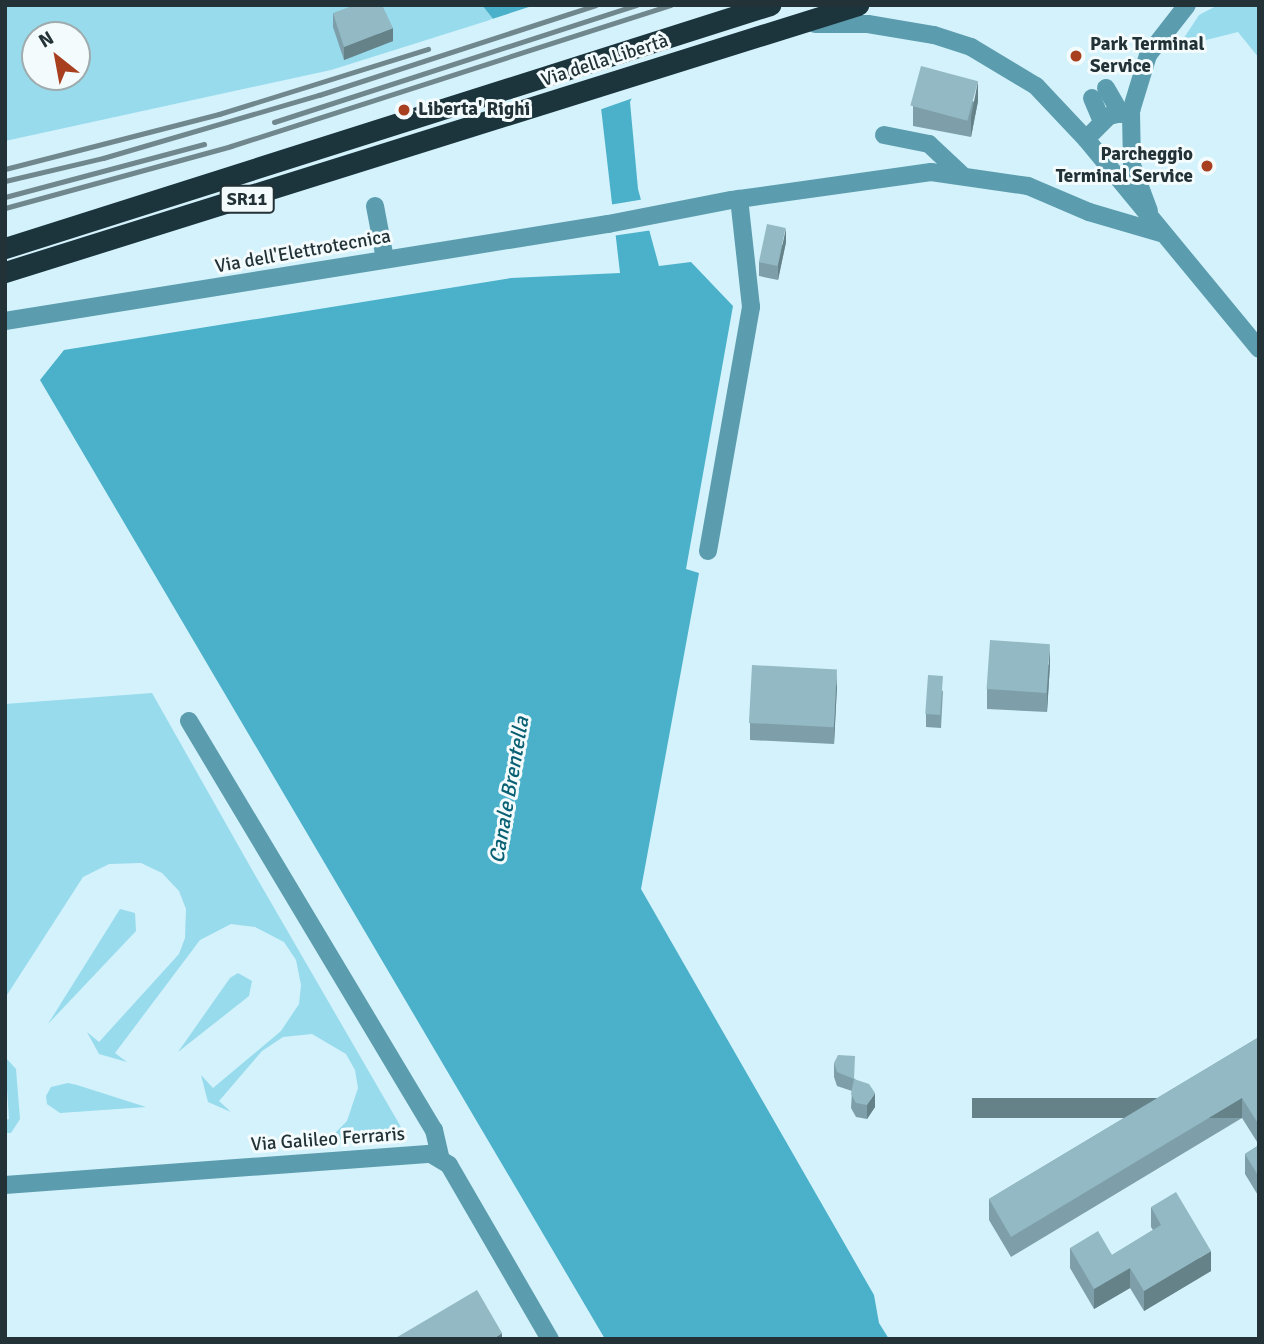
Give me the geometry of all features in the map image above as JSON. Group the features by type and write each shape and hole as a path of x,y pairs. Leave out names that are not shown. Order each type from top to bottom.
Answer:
{"highway":[{"path":"725,20 764,5"},
{"name":"Via della Libertà","path":"5,248 770,5"},
{"name":"Via della Libertà","path":"5,272 858,5"}],"street":[{"path":"1157,227 1129,146 1126,113 1148,55 1187,5"},
{"path":"777,30 821,23 868,24 934,35 971,47 1036,86 1086,139 1259,349"},
{"path":"1102,121 1099,93 1126,113"},
{"path":"1086,139 1102,121 1126,113"},
{"path":"884,135 929,144 961,174"},
{"path":"1099,157 1129,146"},
{"path":"708,551 751,307 739,199 931,172 961,174 1028,186 1089,212 1157,227"},
{"name":"Via dell'Elettrotecnica","path":"5,321 608,224 739,199"},
{"path":"375,206 385,259"},
{"path":"189,721 434,1130 440,1157 449,1165 550,1339"},
{"name":"Via Galileo Ferraris","path":"5,1185 431,1154 440,1157"}],"shaded area":[{"path":"5,5 482,5 493,19 331,70 5,141"},
{"path":"1218,5 1259,5 1259,58 1238,32 1178,47 1199,15"},
{"path":"152,693 405,1134 313,1142 333,1135 347,1121 358,1088 355,1070 346,1054 312,1034 283,1037 262,1051 219,1101 231,1112 208,1102 201,1075 213,1088 281,1031 299,1004 301,985 296,960 284,942 255,927 231,924 200,940 115,1053 127,1062 99,1054 87,1032 99,1042 179,954 185,938 186,909 179,891 162,873 141,863 109,864 83,877 5,998 5,704"},
{"path":"120,909 135,913 136,931 48,1024"},
{"path":"238,973 252,981 249,996 178,1052 230,978"},
{"path":"5,1057 16,1069 20,1119 11,1133 5,1133 5,1120 9,1119"},
{"path":"68,1083 146,1107 60,1113 47,1104 46,1096 51,1087"}],"water":[{"name":"Canale Brentella","path":"482,5 657,5 662,30 630,102 638,189 659,266 691,262 733,306 686,569 699,573 641,889 874,1295 879,1323 889,1339 605,1339 40,380 64,350 511,278 620,273 600,99 493,19"}],"pier":[{"path":"535,5 661,5 666,31 636,97 599,110 597,100 586,89 537,74 521,62 489,20"},
{"path":"645,199 653,230 612,236 609,205"}],"building":[{"path":"355,5 382,5 393,28 344,47 333,13"},
{"path":"921,66 978,81 967,121 910,106"},
{"path":"767,224 786,228 777,266 759,262"},
{"path":"990,640 1050,644 1046,693 987,689"},
{"path":"752,665 837,669 834,727 749,723"},
{"path":"928,675 943,676 940,715 925,714"},
{"path":"1259,1037 1259,1125 1242,1098 1011,1237 989,1199"},
{"path":"838,1055 855,1056 854,1079 837,1072 834,1063"},
{"path":"854,1079 869,1084 875,1093 867,1105 856,1103 851,1094"},
{"path":"1259,1145 1259,1177 1245,1154"},
{"path":"1176,1192 1211,1251 1144,1291 1130,1268 1094,1289 1070,1248 1098,1231 1112,1255 1161,1225 1151,1207"},
{"path":"477,1290 502,1333 493,1339 394,1339"}],"railway":[{"path":"5,181 103,158 319,95 596,5"},
{"path":"274,122 637,5"},
{"path":"5,208 231,146 671,5"},
{"path":"5,169 219,114 428,49"},
{"path":"5,197 204,144"}],"place":[{"name":"Park Terminal Service","path":"1076,56"},
{"name":"Liberta' Righi","path":"404,110"},
{"name":"Parcheggio Terminal Service","path":"1207,166"}]}
